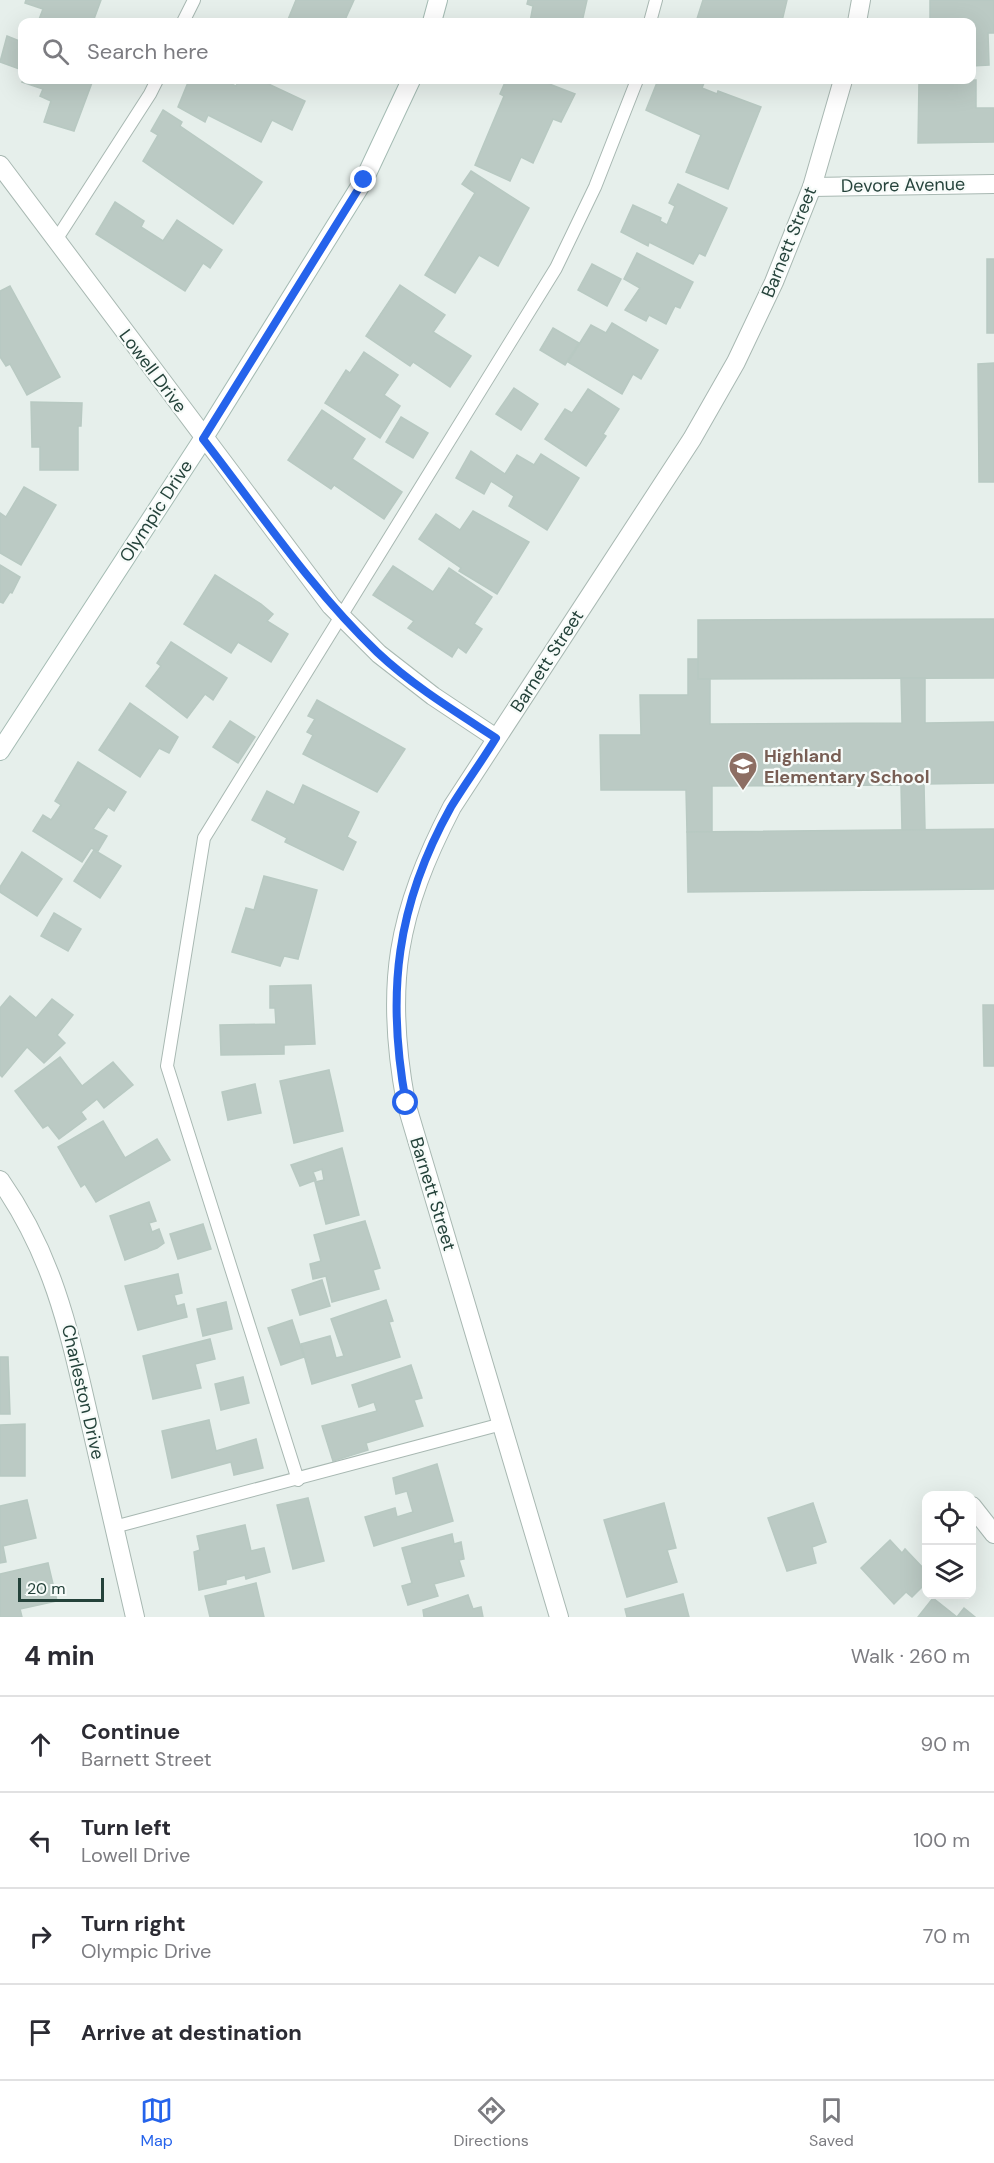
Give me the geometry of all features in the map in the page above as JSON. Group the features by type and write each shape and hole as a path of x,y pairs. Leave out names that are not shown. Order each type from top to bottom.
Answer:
{"street":[{"path":"433,18 438,0"},
{"path":"858,18 861,0"},
{"name":"Olympic Drive","path":"0,751 203,439 364,180 409,84"},
{"name":"Barnett Street","path":"559,1617 406,1103 397,1056 394,1001 400,946 410,900 427,855 452,807 692,439 714,400 774,282 812,187 842,84"},
{"name":"Lowell Drive","path":"0,165 203,439 342,616 388,661 433,696 496,738"},
{"name":"Devore Avenue","path":"812,187 994,184"},
{"name":"Charleston Drive","path":"0,1180 17,1204 43,1253 65,1313 135,1617"},
{"path":"976,1511 994,1534"}],"lane":[{"path":"185,18 194,0"},
{"path":"651,18 656,0"},
{"path":"56,240 155,84"},
{"path":"298,1480 167,1066 204,838 556,268 595,187 635,84"},
{"path":"114,1527 298,1480 501,1424"}],"building":[{"path":"26,0 101,0 94,18 40,18 43,9 25,3"},
{"path":"296,0 354,0 346,18 289,18"},
{"path":"528,0 587,0 583,18 531,18 533,6 527,4"},
{"path":"703,0 787,0 783,18 697,18"},
{"path":"930,0 994,0 994,33 988,33 989,65 976,66 976,18 930,18"},
{"path":"7,36 18,40 18,69 0,62"},
{"path":"28,84 92,84 74,131 44,122 51,101 40,96 43,89"},
{"path":"187,84 231,84 236,86 237,84 269,84 305,101 292,130 272,120 261,142 208,115 205,122 178,107"},
{"path":"504,84 549,84 575,94 561,122 553,119 533,163 521,157 510,181 475,165 504,96 500,94"},
{"path":"656,84 704,84 702,88 717,94 718,91 761,107 728,189 686,172 701,135 646,110"},
{"path":"919,84 976,84 976,108 994,108 994,142 918,143"},
{"path":"163,110 182,122 180,126 262,182 233,224 143,161 158,135 151,131"},
{"path":"471,171 529,208 498,266 479,255 455,293 425,275 475,193 462,184"},
{"path":"678,184 727,208 705,256 699,253 693,264 649,242 648,246 621,232 633,205 661,218 660,221 667,225 675,206 669,203"},
{"path":"115,202 144,221 141,227 163,241 177,220 222,250 210,268 203,263 185,291 96,234"},
{"path":"637,253 693,282 680,308 675,306 666,324 649,315 646,321 625,310 640,288 624,279"},
{"path":"987,259 994,259 994,333 987,333"},
{"path":"592,264 621,279 607,306 578,290"},
{"path":"400,285 445,315 433,332 471,356 450,387 413,362 410,366 366,336"},
{"path":"10,286 60,377 27,395 10,364 6,366 0,357 0,291"},
{"path":"612,323 658,350 641,379 633,374 622,394 568,362 591,325 606,333"},
{"path":"553,328 579,343 565,365 540,350"},
{"path":"364,352 398,375 384,395 400,406 380,438 325,403 346,370 350,373"},
{"path":"994,363 994,482 979,482 978,364"},
{"path":"514,388 538,404 521,430 496,414"},
{"path":"588,389 619,409 603,434 606,436 586,466 545,439 565,409 572,413"},
{"path":"31,402 82,403 81,426 78,426 78,470 40,470 40,447 32,447"},
{"path":"322,410 365,439 352,459 402,492 384,519 334,485 331,489 288,460"},
{"path":"401,417 428,433 413,458 386,442"},
{"path":"471,451 505,474 517,455 534,465 541,454 579,478 547,530 509,506 514,496 491,481 484,494 456,478"},
{"path":"24,487 56,505 21,565 0,553 0,513 6,517"},
{"path":"473,511 529,542 497,594 459,571 461,568 419,539 436,514 460,530"},
{"path":"0,565 20,577 12,593 10,592 3,603 0,602"},
{"path":"393,566 433,592 449,568 492,597 474,624 482,629 466,653 458,647 452,657 408,628 414,621 373,595"},
{"path":"215,575 261,604 273,614 267,621 288,634 271,662 238,642 231,653 184,624"},
{"path":"994,619 994,678 698,679 698,620"},
{"path":"171,642 227,678 213,700 205,694 187,718 146,686 161,666 157,663"},
{"path":"688,659 698,659 698,679 710,679 710,724 902,723 901,678 925,678 925,723 994,722 994,783 924,784 925,830 902,830 901,785 712,786 712,832 687,832 686,790 601,790 600,735 641,735 640,695 688,695"},
{"path":"317,700 405,749 377,792 303,754 313,735 307,732 315,719 308,716"},
{"path":"130,703 178,737 169,753 159,748 140,777 99,750"},
{"path":"230,721 255,737 238,763 213,747"},
{"path":"78,762 126,792 114,811 108,807 93,829 107,836 98,851 91,848 82,862 33,831 43,815 51,820 61,805 55,801"},
{"path":"303,785 359,812 347,837 356,842 343,870 285,842 287,838 252,820 267,791 294,805"},
{"path":"994,829 994,889 688,892 687,832"},
{"path":"94,850 121,866 100,898 74,881"},
{"path":"22,852 62,879 37,916 0,892 0,887"},
{"path":"264,876 317,890 298,959 284,956 280,966 232,952 246,908 254,910"},
{"path":"54,913 81,929 68,951 41,936"},
{"path":"311,985 315,1044 284,1045 284,1054 221,1055 220,1025 276,1024 275,1008 270,1008 270,986"},
{"path":"10,996 36,1018 52,999 73,1015 57,1035 65,1043 44,1063 27,1047 2,1077 0,1075 0,1008"},
{"path":"983,1005 994,1005 994,1066 984,1066"},
{"path":"60,1057 82,1086 113,1062 133,1085 104,1108 97,1099 81,1112 86,1119 59,1139 48,1125 43,1128 15,1091"},
{"path":"329,1070 343,1131 294,1143 280,1081"},
{"path":"255,1084 261,1113 228,1120 222,1092"},
{"path":"103,1121 125,1158 157,1139 170,1160 96,1202 85,1184 81,1187 58,1147"},
{"path":"342,1148 359,1215 326,1224 315,1182 324,1180 322,1169 313,1172 316,1180 300,1186 291,1165"},
{"path":"149,1202 156,1221 149,1223 152,1232 159,1229 164,1243 125,1260 110,1216"},
{"path":"365,1221 380,1268 373,1270 379,1289 332,1302 326,1276 313,1279 310,1264 321,1261 314,1235"},
{"path":"203,1224 211,1249 178,1259 170,1234"},
{"path":"178,1274 182,1293 174,1295 177,1306 184,1304 187,1317 138,1330 125,1286"},
{"path":"322,1280 330,1306 300,1315 292,1290"},
{"path":"386,1300 393,1321 389,1322 400,1357 312,1384 301,1344 330,1336 336,1358 344,1356 331,1319"},
{"path":"226,1302 232,1329 203,1336 197,1309"},
{"path":"292,1320 304,1357 281,1365 268,1328"},
{"path":"210,1339 215,1359 195,1364 201,1388 153,1399 143,1356"},
{"path":"0,1357 8,1357 10,1414 0,1414"},
{"path":"411,1365 422,1398 414,1400 423,1426 366,1443 368,1450 333,1461 322,1426 377,1411 374,1402 359,1407 352,1385"},
{"path":"243,1377 249,1403 221,1410 215,1384"},
{"path":"209,1420 216,1451 256,1439 263,1468 234,1475 231,1462 172,1478 162,1431"},
{"path":"25,1424 25,1476 0,1476 0,1425"},
{"path":"437,1464 453,1521 374,1546 365,1517 395,1508 397,1517 413,1512 407,1491 396,1494 393,1478"},
{"path":"308,1498 324,1561 293,1569 277,1505"},
{"path":"27,1500 36,1538 3,1546 6,1562 0,1563 0,1506"},
{"path":"664,1503 676,1548 667,1550 677,1582 627,1597 604,1520"},
{"path":"813,1503 826,1542 812,1547 816,1563 787,1571 768,1518"},
{"path":"245,1525 251,1551 264,1548 270,1572 246,1579 245,1575 226,1580 226,1584 199,1590 194,1552 200,1550 197,1536"},
{"path":"452,1534 454,1544 461,1542 464,1559 459,1560 464,1576 434,1584 438,1596 408,1605 402,1586 412,1583 402,1548"},
{"path":"890,1540 902,1553 905,1549 922,1567 922,1587 912,1597 906,1592 894,1604 861,1568"},
{"path":"48,1563 57,1601 20,1609 22,1617 0,1617 0,1574"},
{"path":"256,1583 264,1617 210,1617 205,1596"},
{"path":"683,1594 689,1617 627,1617 625,1609"},
{"path":"468,1595 473,1609 481,1607 483,1617 424,1617 423,1610"},
{"path":"934,1599 957,1617 918,1617"},
{"path":"964,1608 975,1617 957,1617"}],"place":[{"name":"Highland Elementary School","path":"743,792"}],"route":[{"path":"364,180 203,439 332,606 379,654 433,696 496,738 452,807 427,855 410,900 400,946 394,1001 397,1056 406,1103"}]}
